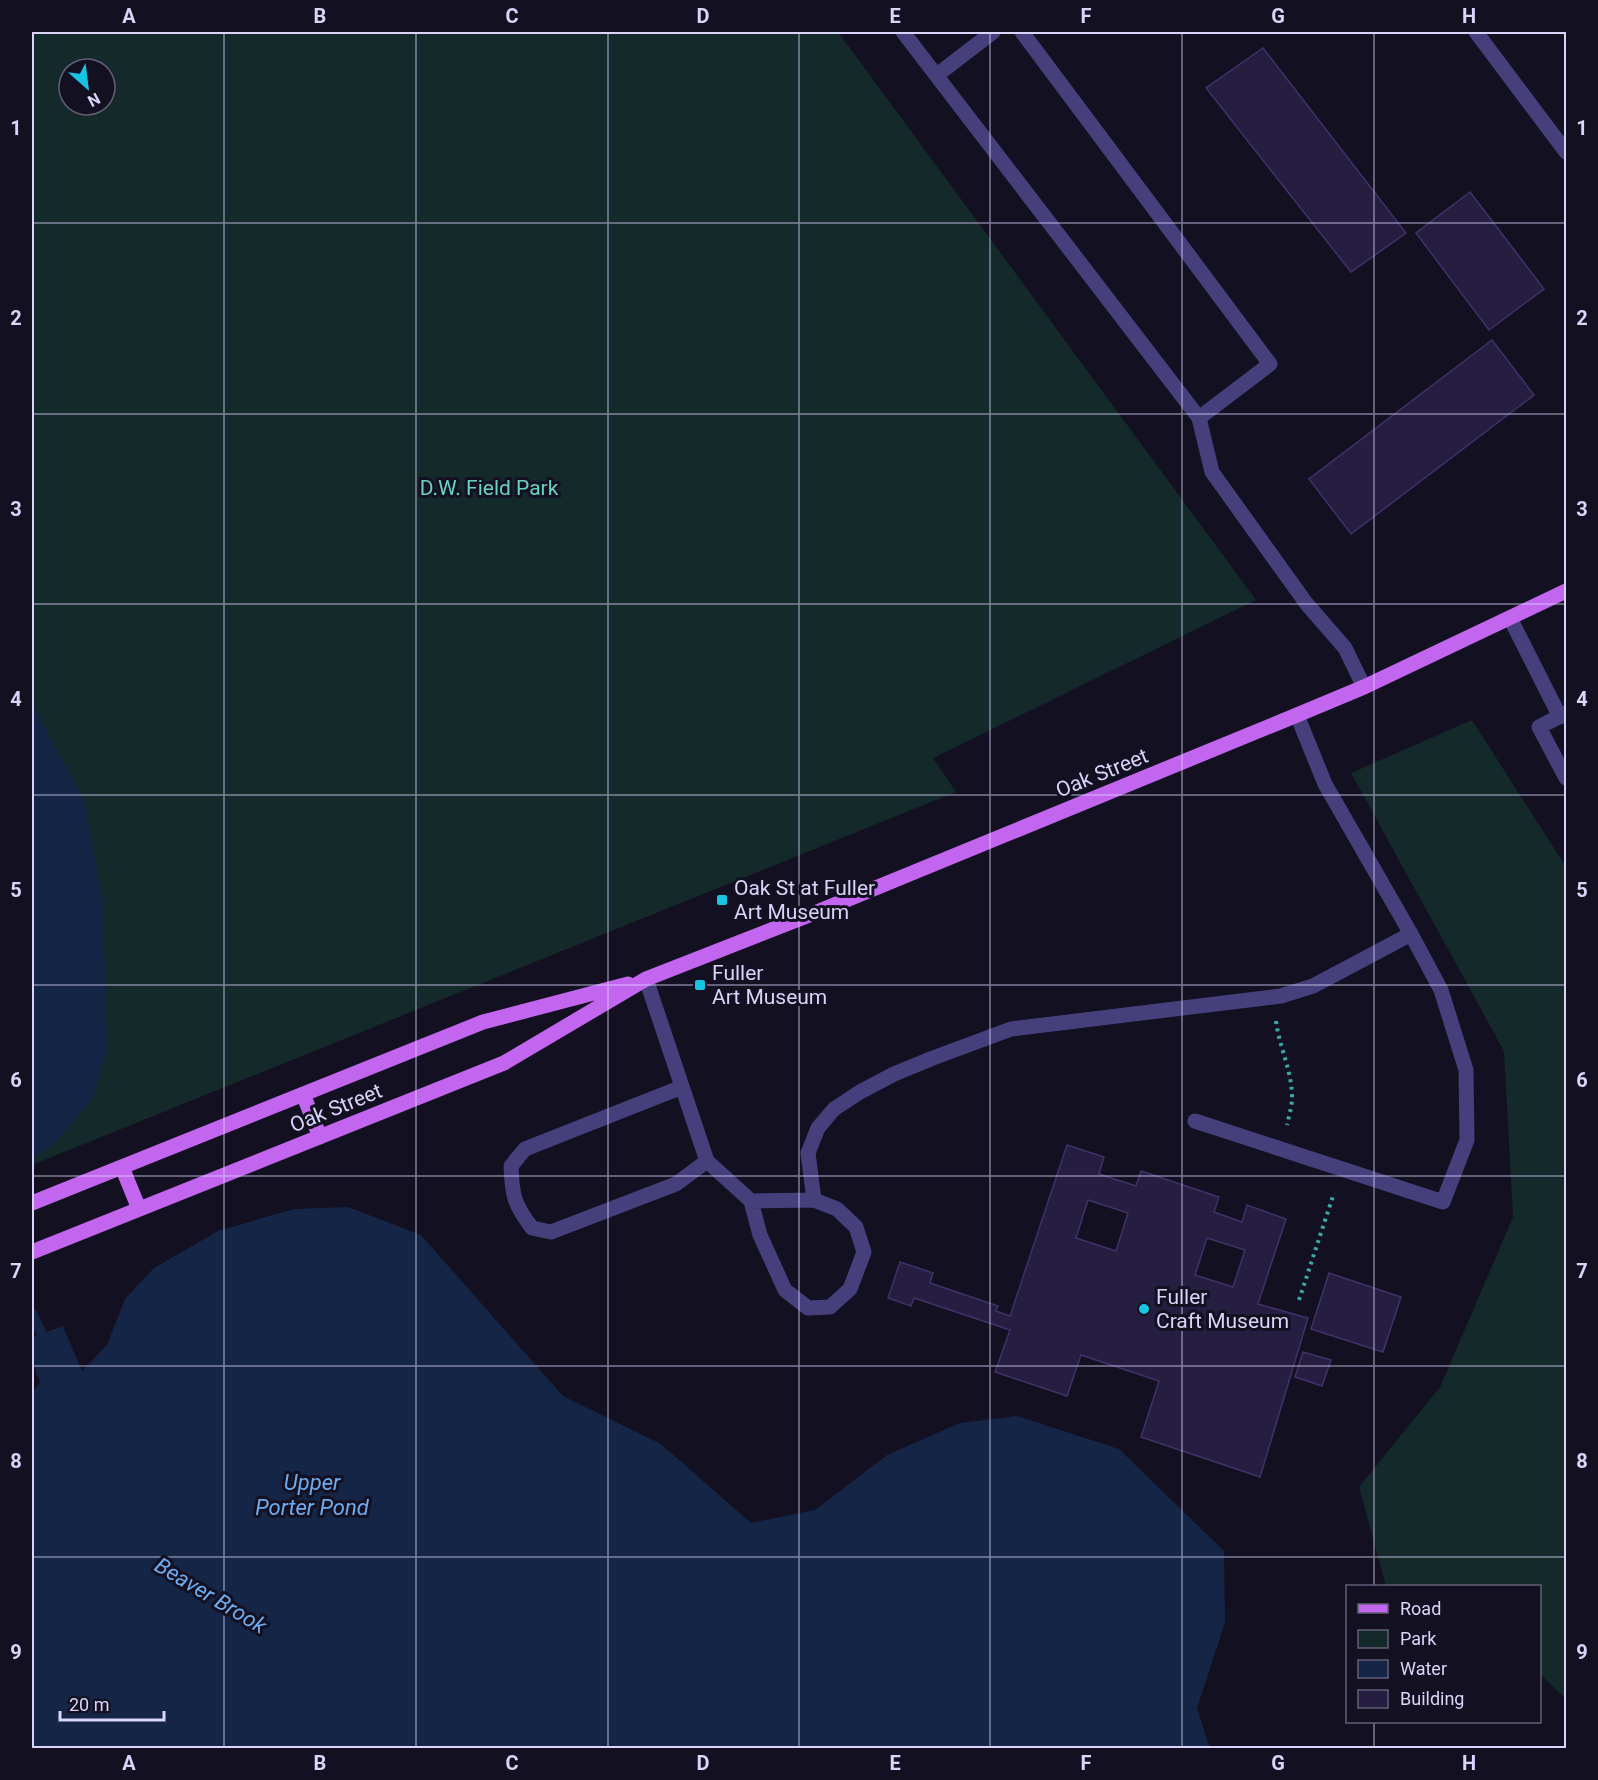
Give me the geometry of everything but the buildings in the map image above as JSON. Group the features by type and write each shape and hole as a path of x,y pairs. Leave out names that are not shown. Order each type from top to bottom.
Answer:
{"main road":[{"name":"Oak Street","path":"32,1203 483,1022 646,979 817,912 1364,687 1566,591"},
{"name":"Oak Street","path":"32,1252 504,1063 646,979"},
{"path":"303,1094 320,1137"},
{"path":"122,1167 140,1209"}],"street":[{"path":"903,32 1198,418 1212,472 1306,603 1345,648 1364,687"},
{"path":"937,75 993,32"},
{"path":"1022,32 1269,364 1198,418"},
{"path":"1476,32 1566,152"},
{"path":"1510,618 1563,715 1539,727 1566,778"},
{"path":"1195,1121 1443,1202 1467,1140 1466,1070 1441,990 1411,933 1324,784 1297,715"},
{"path":"814,1200 808,1153 818,1128 834,1109 894,1074 1011,1029 1281,996 1313,986 1411,933"},
{"path":"646,979 707,1161 751,1201 760,1235 785,1290 808,1308 830,1307 850,1289 864,1252 856,1227 837,1209 814,1200 751,1201"},
{"path":"682,1087 525,1149 511,1166 512,1194 521,1213 532,1228 551,1232 676,1184 707,1161"}],"path":[{"path":"1278,1040 1292,1095 1286,1130"},
{"path":"1299,1300 1342,1169"}],"green space":[{"name":"D.W. Field Park","path":"32,32 838,32 1256,600 933,758 956,792 32,1165"},
{"path":"1472,720 1566,867 1566,1699 1541,1675 1541,1585 1386,1585 1359,1487 1440,1387 1513,1217 1504,1051 1351,773"}],"water":[{"path":"32,704 85,802 103,903 107,1051 93,1098 51,1147 32,1158"},
{"name":"Upper Porter Pond","path":"348,1207 421,1235 563,1396 661,1444 751,1523 815,1510 887,1455 960,1423 1017,1416 1119,1449 1224,1551 1225,1623 1197,1708 1210,1748 32,1748 32,1392 40,1382 32,1361 32,1337 63,1326 82,1371 107,1345 125,1299 154,1268 218,1231 294,1209"}],"waterway":[{"name":"Beaver Brook","path":"32,1313 47,1345"}],"place":[{"name":"Oak St at Fuller Art Museum","path":"722,900"},
{"name":"Fuller Art Museum","path":"700,985"},
{"name":"Fuller Craft Museum","path":"1144,1309"}]}
